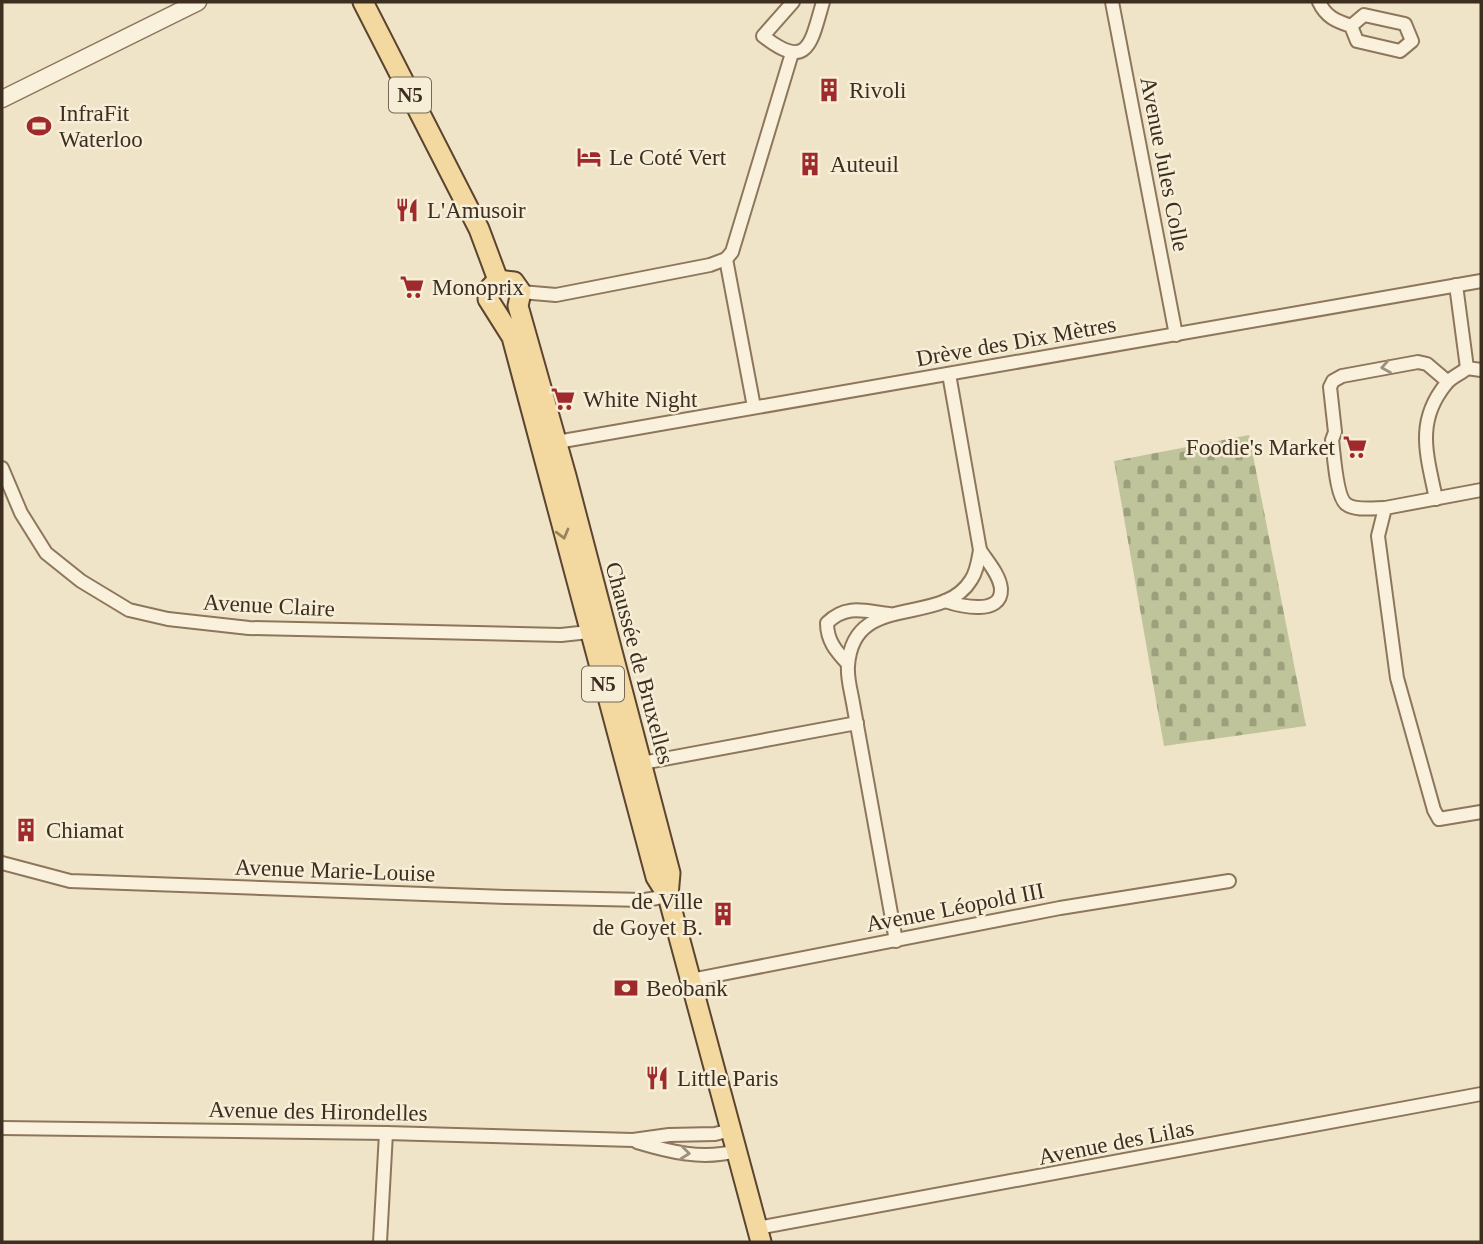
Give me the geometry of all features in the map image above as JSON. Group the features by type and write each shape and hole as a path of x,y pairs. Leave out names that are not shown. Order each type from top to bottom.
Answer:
{"main road":[{"name":"Chaussée de Bruxelles","path":"363,2 480,229 498,281 493,283 488,293 491,306 497,311 512,337 545,468 597,631 634,765 670,873 668,896 759,1235"},
{"path":"497,311 508,312 519,299 514,282 498,281"},
{"name":"Chaussée de Bruxelles","path":"519,299 557,442 597,631"},
{"name":"Chaussée de Bruxelles","path":"527,392 546,435 550,441 557,442"},
{"path":"545,468 547,457 557,442"}],"street":[{"path":"2,99 198,2"},
{"path":"793,2 763,36 777,47 792,53 805,50 810,44 823,2"},
{"name":"Avenue Jules Colle","path":"1112,2 1176,335"},
{"path":"1319,2 1324,12 1334,20 1351,26"},
{"path":"519,299 556,295 710,265 726,259 732,252 792,53"},
{"path":"726,259 754,407"},
{"name":"Drève des Dix Mètres","path":"557,442 1481,281"},
{"path":"1456,285 1467,368"},
{"path":"1447,381 1427,363 1418,362 1342,376 1333,381 1330,387 1335,432 1332,440 1340,496 1346,504 1354,508 1385,508 1481,490"},
{"path":"1436,499 1428,459 1425,424 1447,381 1467,368 1481,370"},
{"path":"896,941 856,723 848,664 859,633 866,626 889,614 945,601 959,593 970,582 977,566 980,550 949,374"},
{"name":"Avenue Claire","path":"2,468 21,513 46,553 81,581 129,610 168,619 249,628 561,635 597,631"},
{"path":"1385,508 1378,536 1398,678 1429,795 1439,819 1481,812"},
{"path":"945,601 984,607 1000,596 998,578 980,550"},
{"path":"848,664 832,646 827,635 827,623 836,613 851,609 889,614"},
{"path":"634,765 856,723"},
{"name":"Avenue Marie-Louise","path":"2,863 70,881 506,897 645,900 668,896"},
{"name":"Avenue Léopold III","path":"691,981 1060,908 1229,881"},
{"name":"Avenue des Lilas","path":"759,1235 1481,1094"},
{"name":"Avenue des Hirondelles","path":"2,1128 386,1133 634,1140 669,1135 715,1134 731,1130"},
{"path":"380,1242 386,1133"},
{"name":"Avenue des Hirondelles","path":"634,1140 682,1153 716,1156 737,1151"}],"green space":[{"path":"1249,435 1306,726 1164,746 1114,461"}],"place":[{"name":"Rivoli","path":"829,90"},
{"name":"InfraFit Waterloo","path":"39,126"},
{"name":"Le Coté Vert","path":"589,157"},
{"name":"Auteuil","path":"810,164"},
{"name":"L'Amusoir","path":"407,210"},
{"name":"Monoprix","path":"412,287"},
{"name":"White Night","path":"563,399"},
{"name":"Foodie's Market","path":"1355,447"},
{"name":"Chiamat","path":"26,830"},
{"name":"de Ville de Goyet B.","path":"723,914"},
{"name":"Beobank","path":"626,988"},
{"name":"Little Paris","path":"657,1078"}]}
